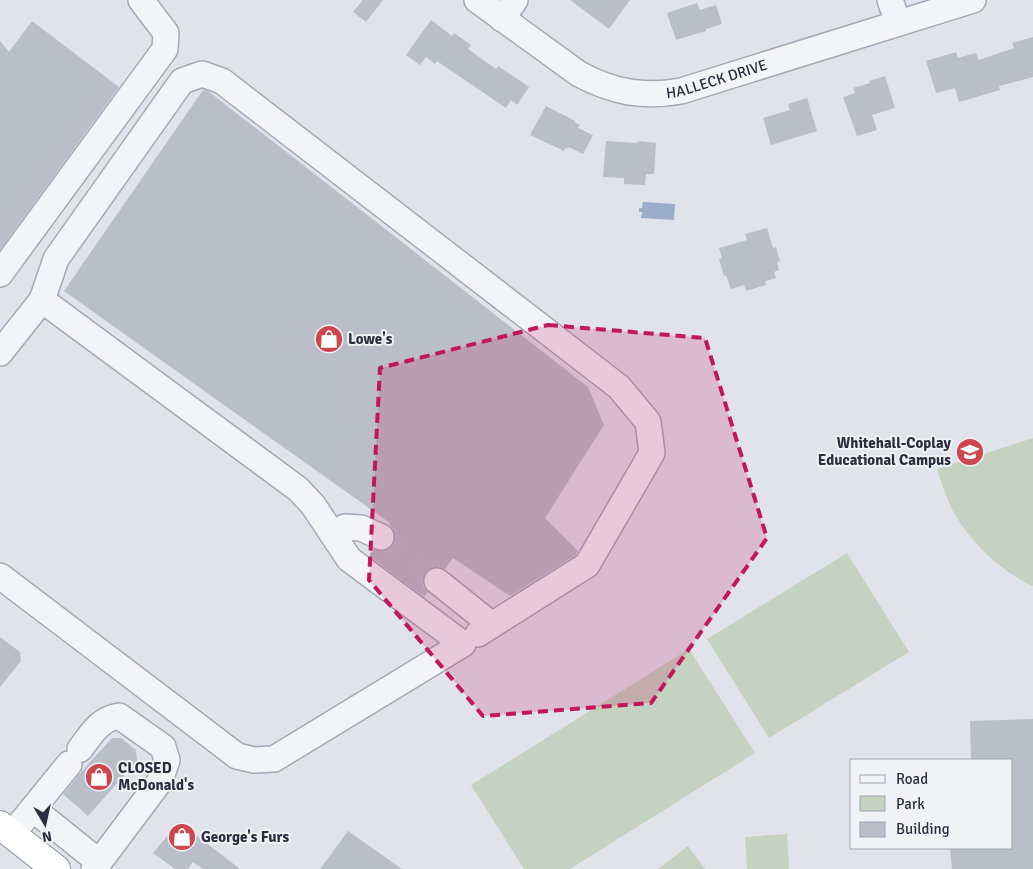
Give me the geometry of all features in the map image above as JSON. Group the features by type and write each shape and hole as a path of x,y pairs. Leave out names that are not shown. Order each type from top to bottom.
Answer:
{"highway":[{"path":"6,830 56,869"}],"street":[{"path":"0,274 165,50 166,33 141,0"},
{"name":"HALLECK DRIVE","path":"477,0 509,9 579,74 596,83 619,90 643,94 681,91 973,0"},
{"path":"890,0 898,23"},
{"path":"0,353 42,300 56,259 182,81 202,74 222,81 619,387 648,422 652,453 587,565 463,644 274,759 254,760 237,756 0,576"},
{"path":"42,300 298,489 313,505 349,559 463,644"},
{"path":"333,535 345,527 361,528 381,537"},
{"path":"437,581 492,625"},
{"path":"6,830 33,809 101,723 110,717 118,716 163,747 167,760 160,781 96,865 33,809"}],"highlighted area":[{"path":"548,325 705,338 767,538 651,703 483,716 369,580 380,368"}],"green space":[{"path":"1033,438 1033,586 998,564 976,543 952,509 937,469"},
{"path":"847,553 909,652 769,738 707,639"},
{"path":"689,649 755,753 570,869 524,869 471,785"},
{"path":"787,834 789,869 747,869 745,837"},
{"path":"688,846 705,869 658,869"}],"water":[{"path":"643,202 675,204 674,220 641,218 642,212 639,212 639,208 642,208"}],"building":[{"path":"363,0 383,0 366,22 353,12"},
{"path":"570,0 630,0 609,29"},
{"path":"697,3 700,10 716,5 722,24 676,40 667,13"},
{"path":"431,20 452,36 454,33 471,45 468,49 496,69 498,66 529,87 517,105 511,100 506,108 437,61 435,64 426,57 420,65 406,55"},
{"path":"32,21 119,87 0,250 0,41 9,52"},
{"path":"1033,37 1033,77 999,86 1000,90 959,102 955,88 936,93 926,61 956,52 958,58 976,53 979,60 1014,48 1012,43"},
{"path":"885,76 895,108 872,115 877,130 857,136 843,97 855,93 853,88"},
{"name":"Lowe's","path":"203,90 208,91 588,387 604,425 545,518 578,551 576,555 510,596 453,558 445,569 432,567 426,572 423,586 428,592 424,597 369,556 374,549 383,551 389,549 394,543 395,535 389,525 390,523 64,291"},
{"path":"807,98 817,131 771,145 763,118 790,110 788,104"},
{"path":"546,106 575,121 580,125 578,128 593,135 583,154 569,147 565,148 564,151 530,135"},
{"path":"606,141 656,143 654,174 646,174 645,185 624,184 624,178 603,177"},
{"path":"767,228 773,248 776,247 780,261 777,262 779,270 774,272 776,278 765,281 766,285 746,291 744,285 731,289 726,275 724,276 719,259 722,258 719,248 747,240 745,234"},
{"path":"0,637 20,652 21,661 0,687"},
{"path":"1033,719 1033,869 952,869 950,849 1013,849 1013,759 971,759 970,721"},
{"name":"CLOSED McDonald's","path":"112,738 121,738 136,750 137,761 88,816 63,794"},
{"name":"George's Furs","path":"179,822 240,869 203,869 193,862 188,869 175,869 153,853"},
{"path":"348,831 402,869 320,869"}],"tunnel":[{"path":"381,537 437,581"}],"place":[{"name":"Lowe's","path":"329,339"},
{"name":"Whitehall-Coplay Educational Campus","path":"970,452"},
{"name":"CLOSED McDonald's","path":"99,777"},
{"name":"George's Furs","path":"182,837"}]}
